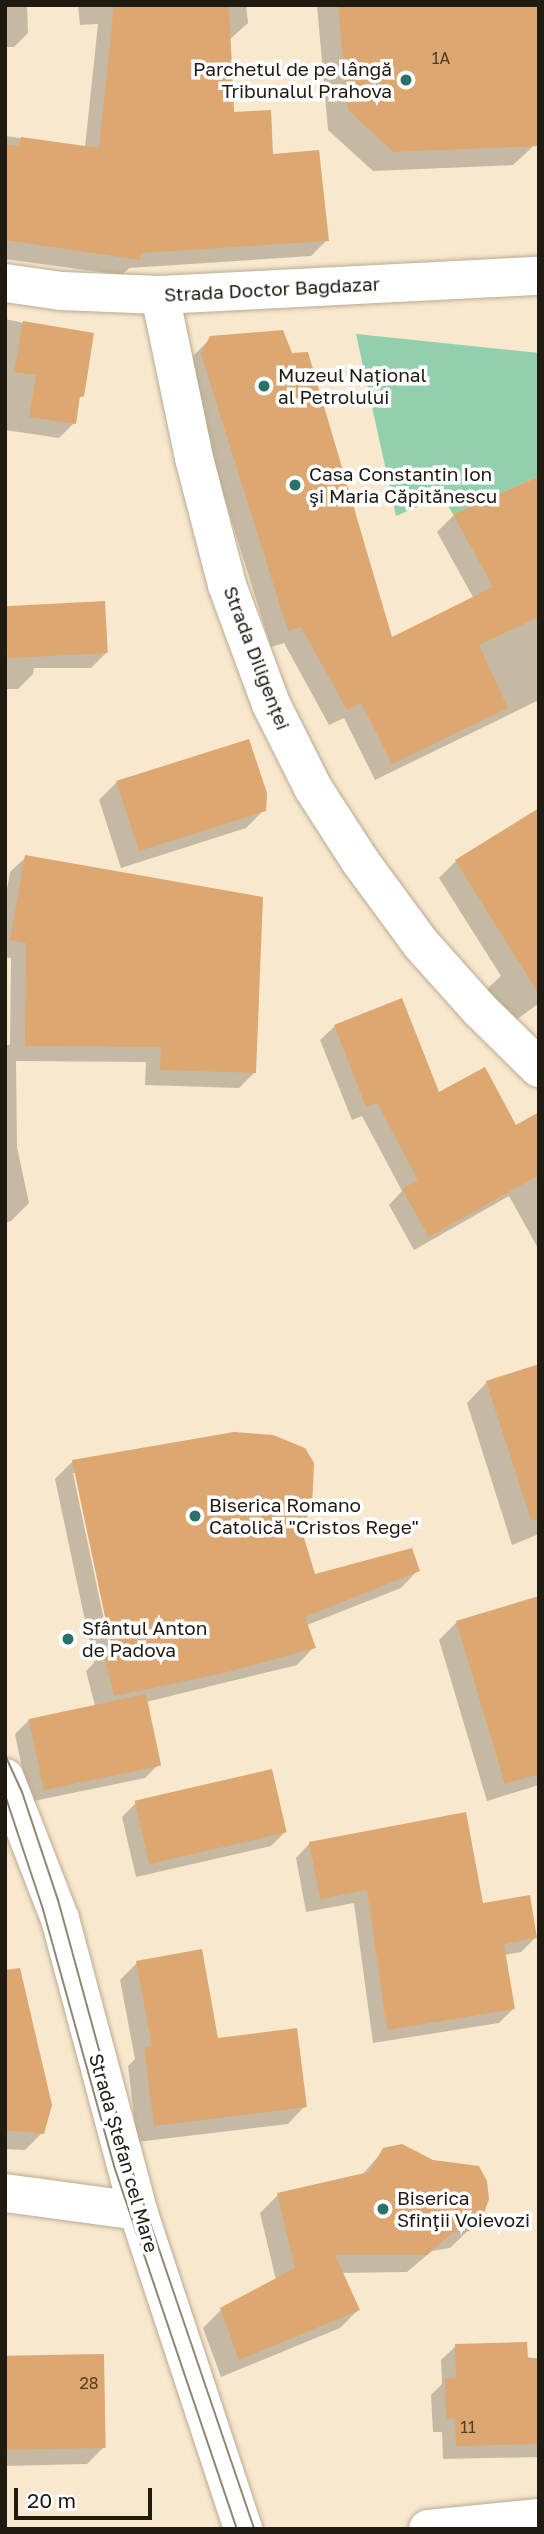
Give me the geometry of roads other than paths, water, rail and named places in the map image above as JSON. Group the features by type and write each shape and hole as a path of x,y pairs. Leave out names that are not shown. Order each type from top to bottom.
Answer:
{"street":[{"name":"Strada Doctor Bagdazar","path":"5,283 61,291 160,295 539,276"},
{"name":"Strada Diligenței","path":"160,295 194,458 228,585 271,704 313,788 359,861 421,944 480,1010 539,1068"},
{"name":"Strada Ștefan cel Mare","path":"5,1777 60,1919 138,2211 243,2529"},
{"path":"5,2193 138,2211"},
{"path":"428,2529 539,2518"}],"tram line":[{"path":"5,1755 22,1792 58,1900 130,2164 254,2529"},
{"path":"5,1795 42,1906 115,2169 237,2529"}],"place":[{"name":"Parchetul de pe lângă Tribunalul Prahova","path":"406,80"},
{"name":"Muzeul Național al Petrolului","path":"264,386"},
{"name":"Casa Constantin Ion şi Maria Căpitănescu","path":"295,485"},
{"name":"Biserica Romano Catolică \"Cristos Rege\"","path":"195,1516"},
{"name":"Sfântul Anton de Padova","path":"68,1639"},
{"name":"Biserica Sfinţii Voievozi","path":"383,2209"}]}
